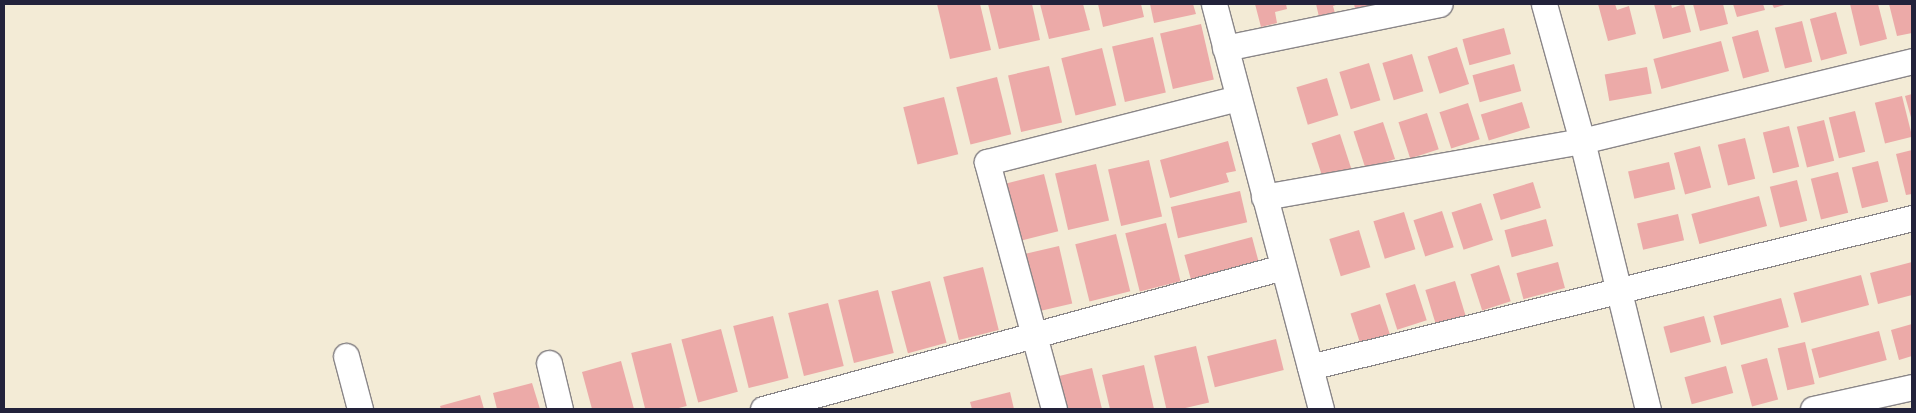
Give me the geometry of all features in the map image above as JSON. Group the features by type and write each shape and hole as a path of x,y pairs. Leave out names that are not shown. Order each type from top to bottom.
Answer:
{"street":[{"path":"1214,4 1321,409"},
{"path":"1225,48 1440,4"},
{"path":"1544,4 1582,141 1617,291 1648,409"},
{"path":"1264,197 1582,141 1912,61"},
{"path":"1054,409 987,162 1238,98"},
{"path":"1310,367 1912,218"},
{"path":"763,409 1283,267"},
{"path":"346,356 360,409"},
{"path":"549,362 560,409"},
{"path":"1813,409 1912,387"}],"building":[{"path":"937,4 980,4 991,50 950,59"},
{"path":"988,4 1032,4 1040,40 999,49"},
{"path":"1040,4 1083,4 1090,30 1049,39"},
{"path":"1098,4 1141,4 1144,17 1103,27"},
{"path":"1150,4 1193,4 1196,14 1154,23"},
{"path":"1255,4 1286,4 1287,9 1275,12 1277,23 1261,27"},
{"path":"1316,4 1339,4 1333,6 1336,17 1320,21"},
{"path":"1354,4 1371,4 1373,8 1356,13"},
{"path":"1598,4 1615,4 1617,10 1629,6 1636,34 1608,41"},
{"path":"1654,4 1671,4 1672,8 1684,4 1691,32 1663,39"},
{"path":"1693,4 1723,4 1728,24 1700,31"},
{"path":"1733,4 1763,4 1765,10 1737,17"},
{"path":"1772,4 1788,4 1774,8"},
{"path":"1850,4 1878,4 1887,39 1860,46"},
{"path":"1889,4 1912,4 1912,33 1897,36"},
{"path":"1836,12 1847,54 1821,61 1810,19"},
{"path":"1802,21 1812,62 1785,69 1775,28"},
{"path":"1201,24 1214,80 1173,89 1160,33"},
{"path":"1504,28 1511,54 1469,65 1462,39"},
{"path":"1758,30 1769,72 1743,79 1732,37"},
{"path":"1153,37 1166,93 1125,102 1112,46"},
{"path":"1721,41 1729,71 1661,89 1653,59"},
{"path":"1457,47 1469,84 1440,94 1428,57"},
{"path":"1102,48 1116,105 1076,115 1061,58"},
{"path":"1412,54 1423,91 1394,100 1382,63"},
{"path":"1369,63 1380,100 1351,109 1339,72"},
{"path":"1514,64 1521,91 1480,102 1472,75"},
{"path":"1049,66 1062,123 1021,132 1008,75"},
{"path":"1647,67 1652,94 1609,101 1605,74"},
{"path":"997,77 1011,134 971,144 956,87"},
{"path":"1327,78 1338,115 1308,125 1296,87"},
{"path":"1912,94 1912,121 1905,96"},
{"path":"1902,96 1912,137 1885,144 1875,103"},
{"path":"944,97 958,154 918,164 903,107"},
{"path":"1522,102 1530,128 1489,140 1481,115"},
{"path":"1468,103 1480,139 1451,148 1439,112"},
{"path":"1855,111 1865,152 1839,158 1829,118"},
{"path":"1427,113 1439,149 1410,158 1398,122"},
{"path":"1824,120 1834,161 1807,168 1797,127"},
{"path":"1383,122 1395,159 1366,169 1354,132"},
{"path":"1789,126 1799,167 1773,173 1763,133"},
{"path":"1340,134 1352,171 1324,180 1311,143"},
{"path":"1745,138 1755,179 1728,186 1718,145"},
{"path":"1228,141 1236,171 1226,173 1229,182 1170,198 1160,160"},
{"path":"1700,146 1711,188 1685,195 1674,153"},
{"path":"1912,150 1912,194 1906,195 1896,154"},
{"path":"1149,160 1162,217 1121,226 1108,169"},
{"path":"1878,161 1888,202 1862,208 1852,168"},
{"path":"1669,162 1675,189 1634,199 1628,171"},
{"path":"1096,164 1109,221 1068,230 1055,173"},
{"path":"1838,172 1848,213 1821,220 1811,179"},
{"path":"1044,174 1058,231 1018,241 1003,184"},
{"path":"1797,180 1807,221 1780,228 1770,187"},
{"path":"1533,182 1541,208 1501,220 1493,194"},
{"path":"1240,191 1247,222 1178,238 1171,207"},
{"path":"1759,196 1767,226 1699,244 1691,214"},
{"path":"1481,203 1493,240 1464,250 1452,213"},
{"path":"1442,211 1454,247 1425,256 1413,220"},
{"path":"1404,212 1415,249 1385,259 1373,221"},
{"path":"1678,214 1684,240 1643,250 1637,223"},
{"path":"1546,219 1553,246 1512,257 1504,230"},
{"path":"1166,223 1181,281 1140,291 1125,233"},
{"path":"1359,230 1370,267 1341,276 1329,239"},
{"path":"1116,234 1130,291 1090,301 1075,244"},
{"path":"1252,237 1260,267 1192,285 1184,255"},
{"path":"1059,246 1072,303 1031,313 1018,255"},
{"path":"1558,262 1565,288 1523,299 1516,273"},
{"path":"1912,262 1912,295 1878,304 1870,273"},
{"path":"1499,265 1511,301 1482,310 1470,274"},
{"path":"983,267 999,330 959,340 943,277"},
{"path":"1861,275 1869,305 1801,323 1793,293"},
{"path":"930,281 947,343 908,353 891,291"},
{"path":"1455,281 1466,317 1436,326 1425,290"},
{"path":"1415,284 1427,320 1397,330 1386,294"},
{"path":"878,290 894,353 854,363 838,300"},
{"path":"1781,298 1789,327 1721,345 1713,316"},
{"path":"828,303 844,366 804,376 788,313"},
{"path":"1380,304 1392,341 1363,351 1351,314"},
{"path":"773,316 788,378 749,388 733,326"},
{"path":"1704,316 1711,342 1670,353 1663,327"},
{"path":"1912,324 1912,356 1899,360 1891,330"},
{"path":"721,329 738,392 698,402 681,340"},
{"path":"1879,331 1887,360 1819,378 1811,349"},
{"path":"1276,339 1284,370 1215,387 1207,356"},
{"path":"1805,342 1815,384 1787,390 1778,348"},
{"path":"671,343 687,406 675,409 645,409 631,353"},
{"path":"1196,346 1209,403 1181,409 1166,409 1154,356"},
{"path":"1767,358 1778,400 1752,407 1741,365"},
{"path":"621,361 634,409 592,409 582,372"},
{"path":"1144,365 1154,409 1110,409 1102,375"},
{"path":"1726,366 1733,393 1692,404 1684,377"},
{"path":"1092,368 1102,409 1058,409 1051,378"},
{"path":"532,383 540,409 497,409 493,393"},
{"path":"1010,392 1014,409 972,409 970,402"},
{"path":"480,395 484,409 441,409 440,406"}]}
